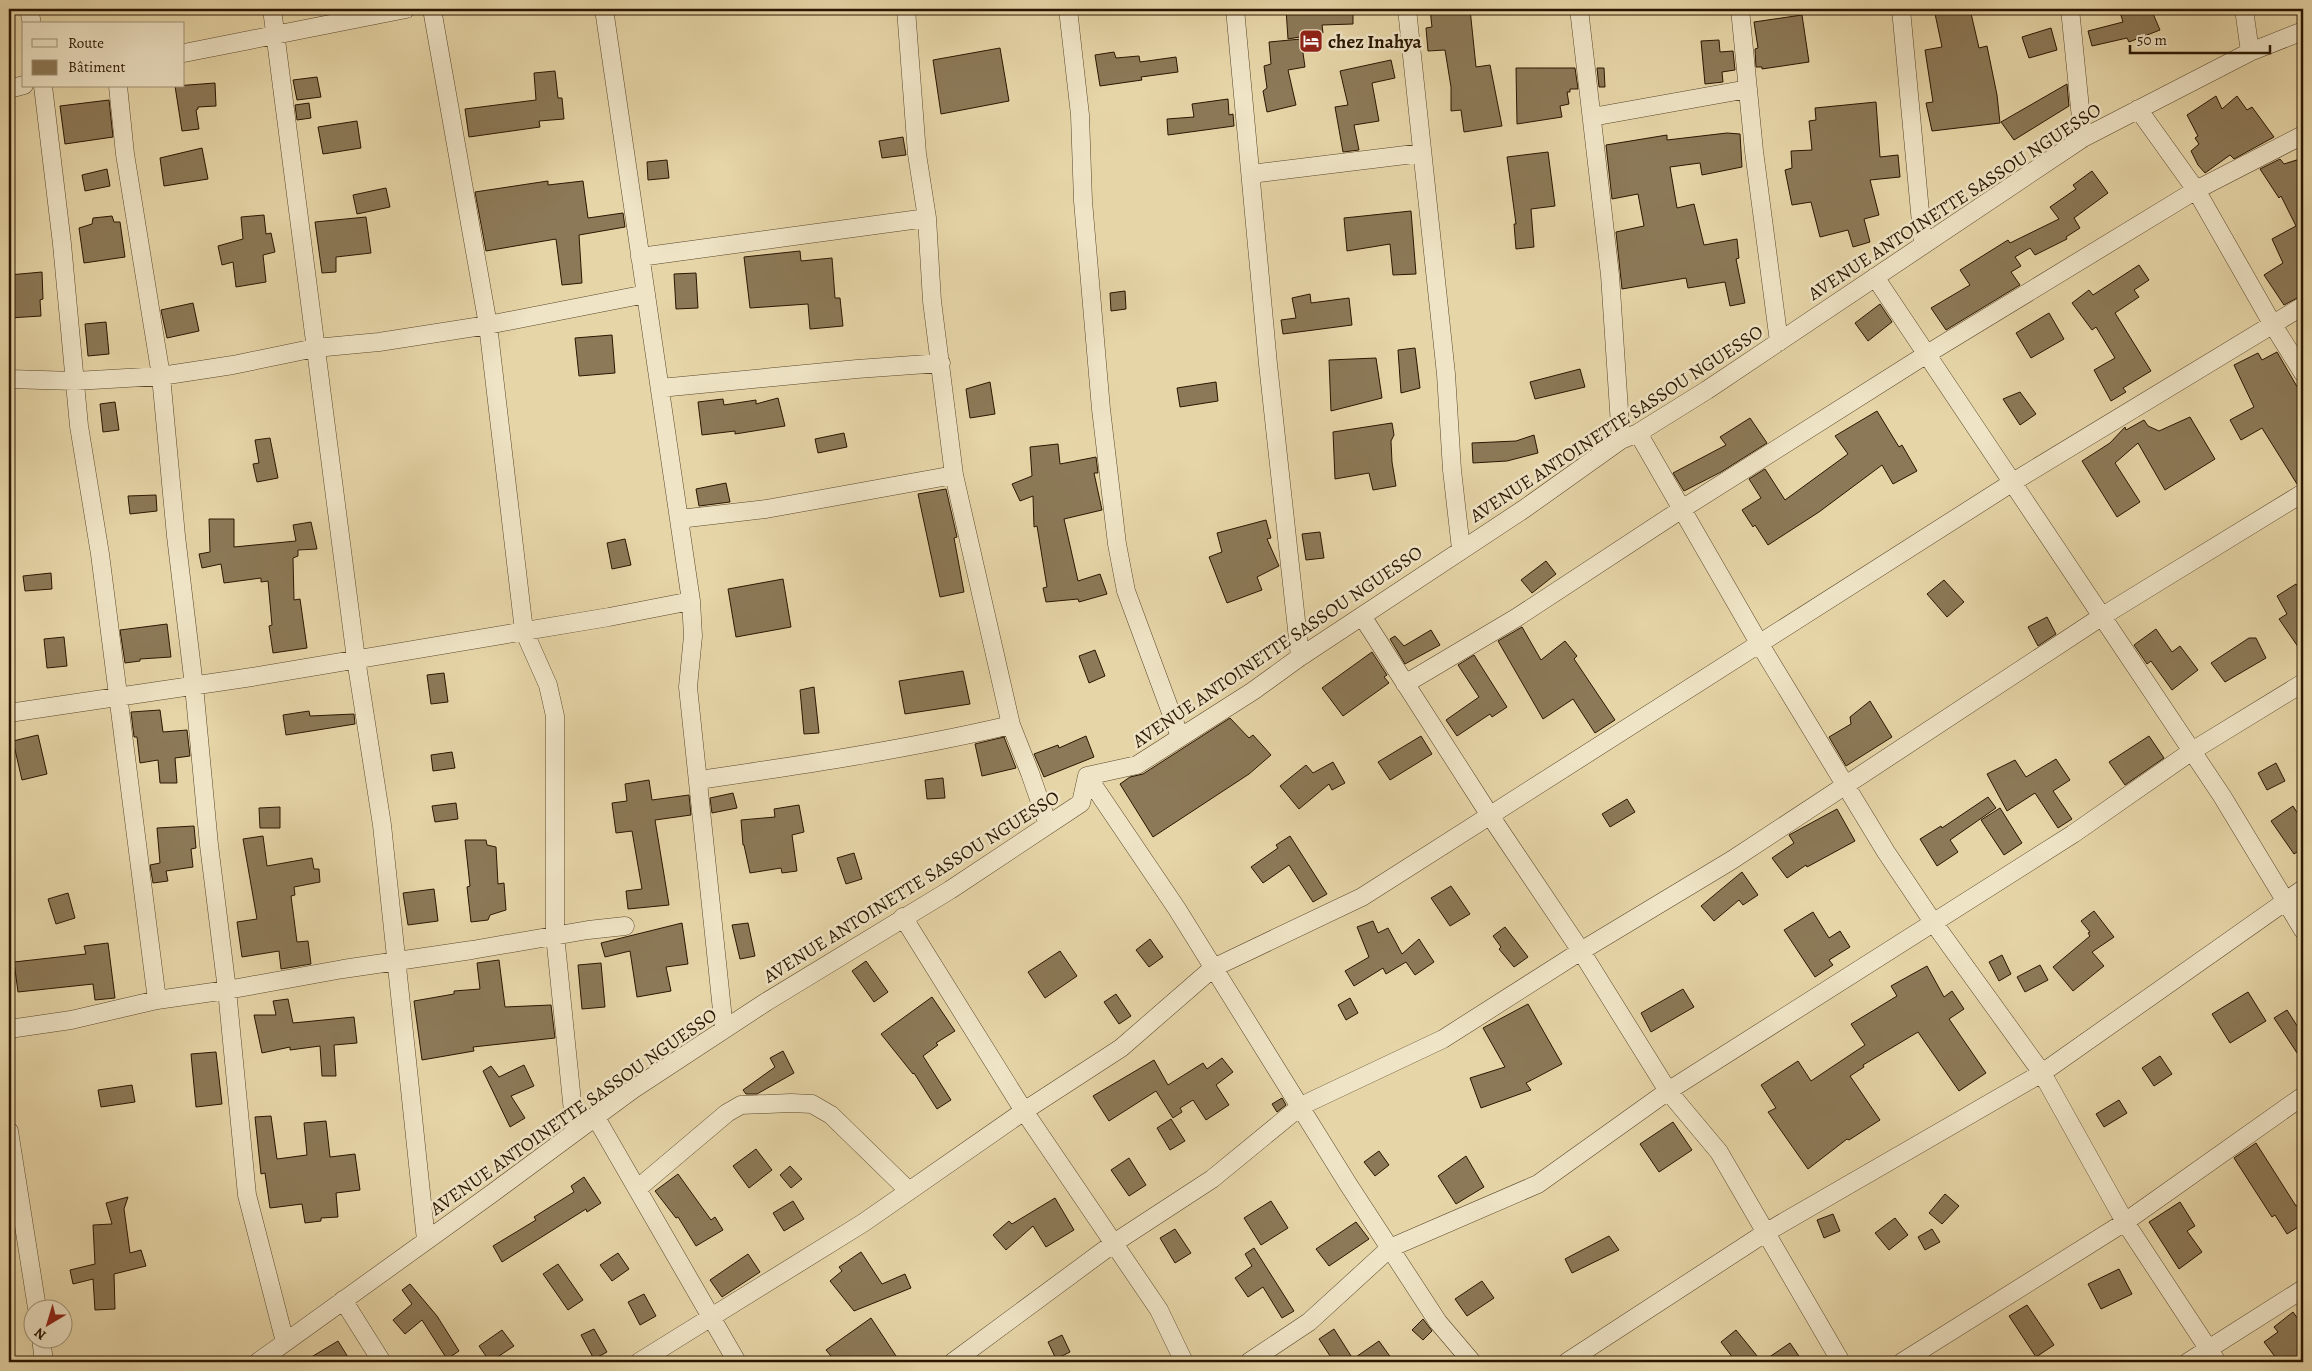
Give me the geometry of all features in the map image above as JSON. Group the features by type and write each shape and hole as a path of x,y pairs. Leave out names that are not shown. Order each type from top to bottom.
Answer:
{"street":[{"path":"29,9 32,22"},
{"path":"272,9 356,660 382,825 426,1240"},
{"path":"185,53 406,9"},
{"path":"432,9 488,325 524,631 548,685 555,716 555,935 575,1131"},
{"path":"604,9 690,601 693,636 688,687 724,1029"},
{"path":"906,9 917,154 927,218 932,301 954,475 1011,725 1048,825"},
{"path":"1068,9 1080,115 1083,201 1101,409 1117,544 1126,591 1180,737"},
{"path":"1235,9 1268,364 1300,657"},
{"path":"1407,9 1446,374 1452,470 1461,549"},
{"path":"1579,9 1610,274 1621,440"},
{"path":"1740,9 1779,342"},
{"path":"1901,9 1924,244"},
{"path":"2070,9 2083,138"},
{"path":"2244,9 2250,52"},
{"name":"AVENUE ANTOINETTE SASSOU NGUESSO","path":"258,1362 494,1192 595,1116 724,1029 903,917 950,890 1081,803 1087,776 1137,765 1524,509 1621,440 1638,433 1779,342 2083,138 2250,52 2303,31"},
{"path":"9,89 22,86"},
{"path":"43,88 62,244 79,426 100,554 157,1000"},
{"path":"118,88 125,154 161,376 176,536 194,686 209,845 227,990 247,1195 285,1342"},
{"path":"1592,117 1748,89"},
{"path":"2138,109 2196,190 2272,325 2303,372"},
{"path":"1405,684 1516,618 1682,509 1927,354 2196,190 2303,135"},
{"path":"1251,174 1422,154"},
{"path":"640,257 927,218"},
{"path":"1875,277 2222,796 2303,930"},
{"path":"9,379 74,381 161,376 233,365 315,348 379,342 488,325 646,294"},
{"path":"639,1362 862,1224 1024,1112 1121,1048 1213,968 1362,897 1489,814 2012,482 2303,306"},
{"path":"660,388 941,363"},
{"path":"1638,433 1759,643 1846,783 1886,852 1933,922 2042,1073 2125,1222 2213,1355"},
{"path":"679,520 766,509 954,475"},
{"path":"953,1362 1114,1243 1212,1179 1301,1106 1443,1039 1581,950 1732,860 2101,616 2303,493"},
{"path":"9,714 356,660 609,618 690,601"},
{"path":"1362,616 1489,814 1581,950 1668,1091 1719,1152 1841,1362"},
{"path":"1249,1362 1309,1322 1390,1248 1538,1184 1668,1091 2073,834 2192,751 2303,683"},
{"path":"699,780 802,766 958,737 1011,725"},
{"path":"1087,776 1177,909 1438,1322 1472,1362"},
{"path":"1567,1362 1765,1233 2042,1073 2303,889"},
{"path":"903,917 1024,1112 1159,1310 1184,1362"},
{"path":"9,1029 72,1020 157,1000 555,935 625,926"},
{"path":"1902,1362 2125,1222 2303,1096"},
{"path":"637,1189 727,1113 741,1105 791,1103 812,1104 831,1115 909,1191"},
{"path":"595,1116 737,1362"},
{"path":"9,1131 35,1298"},
{"path":"2188,1362 2213,1355 2303,1289"},
{"path":"343,1300 382,1362"},
{"path":"42,1348 44,1362"}],"building":[{"path":"1286,9 1353,9 1353,24 1322,25 1323,33 1288,39"},
{"path":"1430,9 1470,9 1476,67 1490,65 1502,126 1464,132 1461,110 1451,111 1451,87 1445,50 1428,51 1426,28 1432,27"},
{"path":"1934,9 1970,9 1979,48 1987,46 1997,95 2000,123 1932,131 1926,103 1933,102 1925,50 1942,47"},
{"path":"2119,9 2151,9 2160,30 2129,42 2127,38 2092,46 2088,31 2123,22"},
{"path":"1802,15 1809,62 1762,69 1762,67 1756,67 1755,49 1758,48 1754,22"},
{"path":"2051,28 2057,50 2029,58 2022,37"},
{"path":"1301,39 1305,67 1288,70 1296,105 1267,112 1263,91 1267,88 1264,66 1271,64 1269,42"},
{"path":"1719,40 1720,52 1733,51 1735,70 1722,72 1723,82 1705,84 1701,41"},
{"path":"1000,48 1009,101 941,114 933,60"},
{"path":"1114,52 1116,58 1139,56 1140,62 1176,57 1178,72 1141,77 1142,80 1100,86 1095,55"},
{"path":"1391,60 1395,78 1372,83 1379,121 1354,125 1359,150 1343,152 1335,107 1348,105 1340,71"},
{"path":"1516,68 1575,68 1578,89 1570,89 1570,92 1567,92 1569,104 1560,106 1562,117 1517,124"},
{"path":"1597,68 1604,68 1605,87 1599,87"},
{"path":"555,71 558,98 562,98 564,119 539,121 540,127 469,137 465,109 536,100 534,73"},
{"path":"317,77 321,97 297,100 293,80"},
{"path":"215,83 216,106 198,107 196,110 199,129 182,131 175,88 185,88 185,85"},
{"path":"2067,84 2069,106 2014,140 2001,122"},
{"path":"2216,96 2222,109 2237,96 2247,110 2252,107 2274,137 2234,159 2230,155 2205,173 2198,165 2191,151 2199,144 2195,138 2198,136 2187,115"},
{"path":"1228,99 1229,115 1233,114 1234,126 1168,135 1167,119 1194,117 1192,104"},
{"path":"109,100 113,137 65,144 60,106"},
{"path":"1876,102 1880,157 1898,155 1900,177 1870,180 1879,215 1864,219 1870,242 1853,247 1848,230 1820,237 1811,202 1792,205 1785,170 1792,168 1791,151 1812,150 1809,121 1816,120 1815,108"},
{"path":"309,103 311,118 297,120 295,105"},
{"path":"357,121 361,148 323,154 318,127"},
{"path":"1727,133 1740,134 1742,167 1702,175 1700,163 1670,167 1677,208 1694,204 1704,245 1737,239 1739,258 1736,259 1745,303 1730,306 1725,282 1688,288 1686,278 1622,289 1616,232 1644,226 1638,194 1612,199 1606,145 1667,135 1667,140"},
{"path":"903,137 906,155 882,158 879,141"},
{"path":"202,148 208,179 164,186 160,158"},
{"path":"1548,152 1555,206 1531,209 1534,247 1516,249 1514,224 1516,224 1507,157"},
{"path":"2303,158 2303,295 2284,305 2264,275 2283,263 2272,239 2296,226 2281,196 2279,198 2260,169 2280,159 2284,164"},
{"path":"667,160 669,178 648,180 647,162"},
{"path":"107,169 110,186 85,191 82,175"},
{"path":"2092,171 2108,193 2074,218 2080,228 2066,237 2067,239 2035,255 2030,248 2015,257 2021,266 2011,272 2020,285 1946,330 1931,308 1970,285 1960,270 2008,240 2010,243 2059,219 2050,207 2076,189 2073,185"},
{"path":"548,181 548,185 583,181 588,218 623,213 625,227 579,235 582,283 562,285 556,239 486,251 475,192"},
{"path":"386,188 390,207 357,214 353,195"},
{"path":"1411,211 1416,274 1393,275 1390,244 1347,251 1344,218"},
{"path":"264,215 266,234 271,233 275,252 263,255 266,282 236,287 233,262 222,265 218,246 243,239 241,217"},
{"path":"112,216 114,222 120,222 125,257 84,263 79,228 92,224 93,218"},
{"path":"366,217 371,253 336,257 336,272 322,273 315,222"},
{"path":"800,251 801,261 832,258 835,298 840,298 843,326 810,329 808,304 750,308 744,257"},
{"path":"2139,265 2149,280 2134,290 2139,297 2115,313 2151,371 2123,388 2126,392 2111,401 2094,370 2115,358 2096,327 2092,330 2072,303 2089,290 2093,295"},
{"path":"42,272 43,299 40,300 41,316 9,318 9,275"},
{"path":"696,273 698,308 676,309 674,274"},
{"path":"1125,291 1126,309 1111,311 1110,293"},
{"path":"1310,294 1311,303 1349,298 1352,325 1283,334 1281,320 1296,318 1292,298"},
{"path":"193,303 199,331 167,338 161,310"},
{"path":"1880,304 1892,322 1868,341 1855,323"},
{"path":"2049,313 2064,339 2031,358 2016,333"},
{"path":"106,322 109,354 88,356 85,324"},
{"path":"612,335 615,373 579,376 575,338"},
{"path":"1415,348 1420,388 1401,393 1398,350"},
{"path":"2277,352 2303,397 2303,482 2297,484 2262,428 2241,440 2230,420 2254,407 2234,365 2258,353 2262,360"},
{"path":"1376,358 1382,398 1331,411 1329,360"},
{"path":"1580,369 1585,387 1535,399 1530,382"},
{"path":"990,382 995,414 970,418 966,389"},
{"path":"1216,382 1218,401 1180,407 1177,388"},
{"path":"2020,392 2036,414 2020,425 2003,399"},
{"path":"778,398 785,426 735,434 735,431 702,435 698,402 723,399 724,405 756,400 756,404"},
{"path":"115,402 119,430 103,432 100,404"},
{"path":"1877,411 1899,447 1902,445 1917,471 1893,484 1882,465 1819,512 1768,545 1742,510 1761,498 1749,479 1765,469 1785,500 1848,454 1835,436"},
{"path":"2190,417 2215,459 2165,490 2138,443 2115,463 2140,502 2117,517 2082,461 2110,443 2125,427 2126,430 2144,420 2148,426 2159,431"},
{"path":"1750,418 1767,443 1721,472 1684,491 1673,473 1726,445 1720,437"},
{"path":"1392,423 1394,435 1391,441 1392,462 1396,486 1373,490 1369,473 1335,479 1333,432"},
{"path":"844,433 847,447 818,453 815,439"},
{"path":"1534,435 1538,453 1507,461 1473,463 1472,443 1516,441"},
{"path":"270,438 278,478 257,482 253,464 259,463 255,440"},
{"path":"1058,444 1060,464 1096,457 1098,473 1094,473 1102,510 1064,519 1078,581 1100,574 1107,594 1079,602 1078,599 1046,602 1043,588 1047,587 1037,526 1034,527 1033,496 1020,501 1012,484 1032,476 1030,447"},
{"path":"726,483 730,502 699,506 696,489"},
{"path":"946,489 957,537 954,538 964,592 940,597 918,494"},
{"path":"156,495 157,511 130,514 128,496"},
{"path":"209,519 234,519 234,547 296,541 293,525 311,522 317,549 298,550 298,556 293,558 294,600 300,599 307,648 273,653 269,626 272,625 268,581 261,582 261,578 224,583 221,564 202,568 199,554 210,552"},
{"path":"1266,520 1271,538 1267,539 1279,566 1257,577 1262,590 1227,603 1209,557 1222,552 1217,533"},
{"path":"1320,532 1324,558 1306,560 1302,534"},
{"path":"625,539 631,565 612,569 607,543"},
{"path":"1546,561 1556,574 1532,593 1521,580"},
{"path":"51,573 52,589 25,591 23,576"},
{"path":"783,579 791,627 736,637 728,589"},
{"path":"1944,580 1964,602 1947,617 1927,594"},
{"path":"2296,584 2303,595 2303,654 2279,619 2287,614 2277,596"},
{"path":"2047,617 2056,634 2038,646 2028,627"},
{"path":"167,624 171,657 140,659 140,661 125,663 120,630"},
{"path":"1522,627 1541,660 1565,641 1577,656 1574,659 1615,720 1595,733 1573,699 1543,719 1498,641"},
{"path":"2156,629 2172,652 2180,646 2198,670 2172,690 2151,661 2147,664 2134,645"},
{"path":"1431,630 1440,645 1405,664 1390,639 1395,636 1404,646"},
{"path":"64,637 67,666 47,668 44,639"},
{"path":"2249,638 2256,638 2266,658 2225,682 2211,663"},
{"path":"1095,650 1105,676 1089,683 1079,656"},
{"path":"1372,652 1387,675 1384,677 1389,683 1343,716 1322,688"},
{"path":"1474,655 1507,707 1492,717 1490,714 1457,736 1446,720 1479,697 1458,665"},
{"path":"963,671 970,704 905,714 899,681"},
{"path":"444,673 448,702 431,704 427,675"},
{"path":"814,687 819,733 804,734 800,690"},
{"path":"1870,701 1892,737 1846,766 1829,737 1851,724 1850,717"},
{"path":"160,710 163,732 187,730 190,756 175,758 177,783 160,783 158,760 140,763 137,737 134,737 131,712"},
{"path":"309,711 310,716 354,714 355,724 286,735 283,715"},
{"path":"1230,718 1249,738 1253,735 1271,755 1249,774 1153,837 1120,784 1130,777 1143,774"},
{"path":"38,735 47,774 22,780 13,741"},
{"path":"1086,736 1094,757 1044,777 1034,754 1058,745 1059,748"},
{"path":"1421,736 1432,754 1390,780 1378,762"},
{"path":"2149,736 2164,758 2125,785 2109,762"},
{"path":"1004,737 1016,768 982,776 975,744"},
{"path":"452,752 455,768 433,771 431,755"},
{"path":"2056,759 2070,780 2053,791 2072,819 2058,828 2035,793 2007,811 1987,774 2015,760 2026,777"},
{"path":"1333,762 1345,783 1332,790 1329,784 1299,809 1280,786 1306,765 1313,773"},
{"path":"2276,763 2285,781 2267,790 2258,773"},
{"path":"943,778 945,798 927,799 925,780"},
{"path":"649,780 652,800 689,795 691,815 655,820 669,905 628,909 626,891 642,889 632,831 616,833 612,803 627,801 625,784"},
{"path":"733,793 737,808 712,813 710,798"},
{"path":"1988,797 1996,808 1950,840 1958,852 1937,866 1920,839 1941,826 1942,828"},
{"path":"1627,799 1635,812 1610,827 1602,814"},
{"path":"456,803 458,819 435,822 432,806"},
{"path":"799,805 804,832 792,835 797,871 782,873 781,868 750,873 743,845 741,820 775,817 774,809"},
{"path":"2293,806 2303,822 2303,848 2294,854 2271,821"},
{"path":"280,807 280,828 260,828 259,808"},
{"path":"2000,808 2022,843 2004,855 1981,820"},
{"path":"1837,809 1855,841 1807,867 1806,865 1787,878 1772,858 1794,843 1789,835"},
{"path":"194,826 196,848 191,849 193,867 166,871 168,881 153,883 150,865 160,863 157,828"},
{"path":"263,836 267,866 312,858 314,869 319,869 320,882 294,887 295,895 291,896 297,942 308,941 311,964 281,969 279,951 242,957 237,922 257,919 243,839"},
{"path":"1290,836 1327,894 1313,902 1289,865 1263,883 1251,867 1278,848 1276,845"},
{"path":"465,840 486,840 487,845 496,847 498,884 504,883 506,910 490,915 488,920 471,922 467,887 470,886"},
{"path":"854,853 862,879 846,884 837,858"},
{"path":"1742,872 1758,895 1743,905 1739,900 1714,921 1701,906"},
{"path":"1451,886 1470,914 1450,926 1431,898"},
{"path":"434,889 438,921 408,925 403,893"},
{"path":"68,893 75,918 56,924 48,899"},
{"path":"2094,911 2114,937 2092,952 2104,966 2073,991 2053,967 2090,936 2088,933 2090,932 2081,921"},
{"path":"1813,912 1829,938 1840,931 1850,947 1829,960 1833,965 1815,977 1784,930"},
{"path":"1373,921 1378,933 1388,928 1402,954 1419,939 1434,962 1415,975 1406,962 1386,974 1383,968 1354,986 1345,971 1369,957 1357,927"},
{"path":"682,923 688,964 666,967 671,991 637,997 630,951 605,957 601,943"},
{"path":"748,923 755,956 740,959 732,925"},
{"path":"1505,927 1528,957 1514,967 1499,949 1501,947 1493,936"},
{"path":"1150,939 1163,957 1149,967 1136,950"},
{"path":"108,943 115,998 95,1000 93,984 18,992 14,962 86,954 84,946"},
{"path":"1060,951 1077,976 1045,998 1028,972"},
{"path":"2002,955 2011,974 1999,981 1989,962"},
{"path":"499,960 505,1007 551,1005 555,1038 473,1047 474,1051 422,1060 414,1001 454,994 454,991 480,989 477,963"},
{"path":"866,961 888,992 874,1002 852,971"},
{"path":"601,963 605,1007 582,1009 578,965"},
{"path":"2040,965 2048,980 2025,992 2017,977"},
{"path":"1927,966 1944,997 1952,991 1964,1009 1949,1019 1986,1073 1959,1091 1918,1032 1863,1065 1864,1067 1850,1076 1880,1120 1849,1140 1847,1139 1808,1169 1768,1112 1776,1108 1761,1085 1798,1061 1811,1081 1865,1045 1851,1024 1897,996 1891,986"},
{"path":"1683,989 1694,1007 1651,1032 1641,1013"},
{"path":"2248,992 2266,1021 2230,1043 2212,1014"},
{"path":"1116,994 1131,1016 1119,1024 1104,1002"},
{"path":"932,997 955,1031 936,1043 938,1045 923,1056 951,1100 937,1109 914,1073 881,1034"},
{"path":"1350,998 1358,1013 1346,1020 1338,1005"},
{"path":"288,999 293,1023 354,1017 357,1043 334,1045 336,1076 322,1076 320,1046 290,1050 290,1047 262,1053 254,1015 276,1015 273,1001"},
{"path":"1528,1004 1562,1064 1526,1083 1531,1090 1481,1108 1470,1078 1505,1067 1483,1028"},
{"path":"2287,1010 2303,1035 2303,1062 2274,1018"},
{"path":"783,1051 794,1073 757,1094 746,1094 743,1090 775,1067 770,1058"},
{"path":"216,1052 222,1104 196,1107 191,1054"},
{"path":"2160,1056 2172,1074 2154,1086 2142,1068"},
{"path":"1222,1058 1233,1072 1216,1085 1229,1105 1206,1120 1193,1100 1180,1108 1182,1112 1173,1118 1156,1091 1109,1121 1093,1096 1154,1060 1168,1085 1203,1063 1207,1069"},
{"path":"524,1065 534,1086 511,1096 525,1118 510,1127 483,1071 491,1066 499,1077"},
{"path":"132,1085 135,1102 101,1107 98,1090"},
{"path":"1282,1098 1286,1105 1277,1112 1272,1104"},
{"path":"2119,1100 2127,1113 2104,1127 2096,1114"},
{"path":"271,1116 277,1159 307,1155 304,1123 326,1121 330,1157 355,1154 360,1190 336,1193 338,1217 321,1218 321,1221 305,1223 302,1204 270,1208 265,1173 261,1174 255,1117"},
{"path":"1171,1119 1185,1141 1170,1150 1157,1128"},
{"path":"1673,1122 1692,1150 1659,1172 1640,1144"},
{"path":"2256,1143 2296,1206 2303,1202 2303,1224 2287,1234 2275,1215 2272,1217 2234,1158"},
{"path":"756,1149 772,1170 749,1188 733,1166"},
{"path":"1379,1151 1389,1165 1375,1176 1364,1162"},
{"path":"1466,1156 1484,1187 1456,1204 1438,1176"},
{"path":"1129,1158 1146,1185 1129,1196 1111,1170"},
{"path":"790,1166 802,1179 791,1188 780,1175"},
{"path":"678,1174 711,1220 715,1217 723,1230 696,1246 678,1217 676,1218 655,1191"},
{"path":"584,1177 601,1203 587,1212 586,1209 502,1262 493,1246 536,1220 534,1217 574,1192 571,1186"},
{"path":"1945,1194 1959,1206 1942,1224 1929,1213"},
{"path":"128,1197 124,1209 130,1253 141,1250 146,1266 114,1274 115,1309 95,1310 93,1279 73,1284 70,1270 95,1264 93,1225 112,1224 106,1203"},
{"path":"1055,1198 1074,1230 1046,1247 1033,1226 1006,1250 993,1235 1009,1221 1012,1224"},
{"path":"793,1201 804,1219 784,1231 773,1213"},
{"path":"1271,1201 1288,1228 1261,1245 1244,1218"},
{"path":"2180,1202 2195,1226 2187,1231 2202,1252 2179,1269 2149,1222"},
{"path":"1833,1214 1840,1231 1824,1238 1817,1220"},
{"path":"1895,1218 1908,1235 1889,1250 1875,1233"},
{"path":"1356,1222 1369,1239 1329,1266 1316,1249"},
{"path":"1175,1229 1191,1253 1175,1263 1160,1238"},
{"path":"1932,1229 1940,1242 1925,1250 1918,1237"},
{"path":"1609,1236 1619,1250 1572,1273 1565,1259"},
{"path":"1254,1248 1294,1311 1282,1318 1263,1287 1248,1297 1235,1278 1252,1266 1245,1254"},
{"path":"861,1252 882,1284 905,1274 911,1288 854,1311 830,1281 842,1271 839,1267"},
{"path":"618,1253 629,1269 612,1281 600,1265"},
{"path":"748,1254 760,1272 722,1297 710,1280"},
{"path":"558,1264 583,1300 568,1310 543,1274"},
{"path":"2119,1269 2132,1294 2101,1309 2088,1284"},
{"path":"1482,1281 1494,1298 1467,1316 1455,1299"},
{"path":"410,1284 437,1316 459,1351 447,1359 422,1320 405,1334 393,1320 412,1304 402,1290"},
{"path":"644,1294 656,1316 640,1325 628,1302"},
{"path":"2027,1305 2054,1345 2036,1357 2009,1316"},
{"path":"2293,1312 2303,1326 2303,1362 2279,1362 2264,1342 2278,1332 2274,1327"},
{"path":"871,1318 900,1362 836,1362 826,1350"},
{"path":"1423,1319 1432,1331 1423,1340 1412,1330"},
{"path":"594,1329 607,1352 594,1359 581,1335"},
{"path":"1334,1329 1353,1359 1379,1341 1394,1362 1334,1362 1319,1339"},
{"path":"502,1330 514,1346 490,1362 479,1346"},
{"path":"1736,1330 1762,1362 1736,1362 1721,1342"},
{"path":"1062,1335 1070,1352 1056,1359 1048,1342"},
{"path":"338,1341 351,1362 303,1362"},
{"path":"1790,1343 1803,1362 1762,1362"}],"place":[{"name":"chez Inahya","path":"1311,41"}]}
